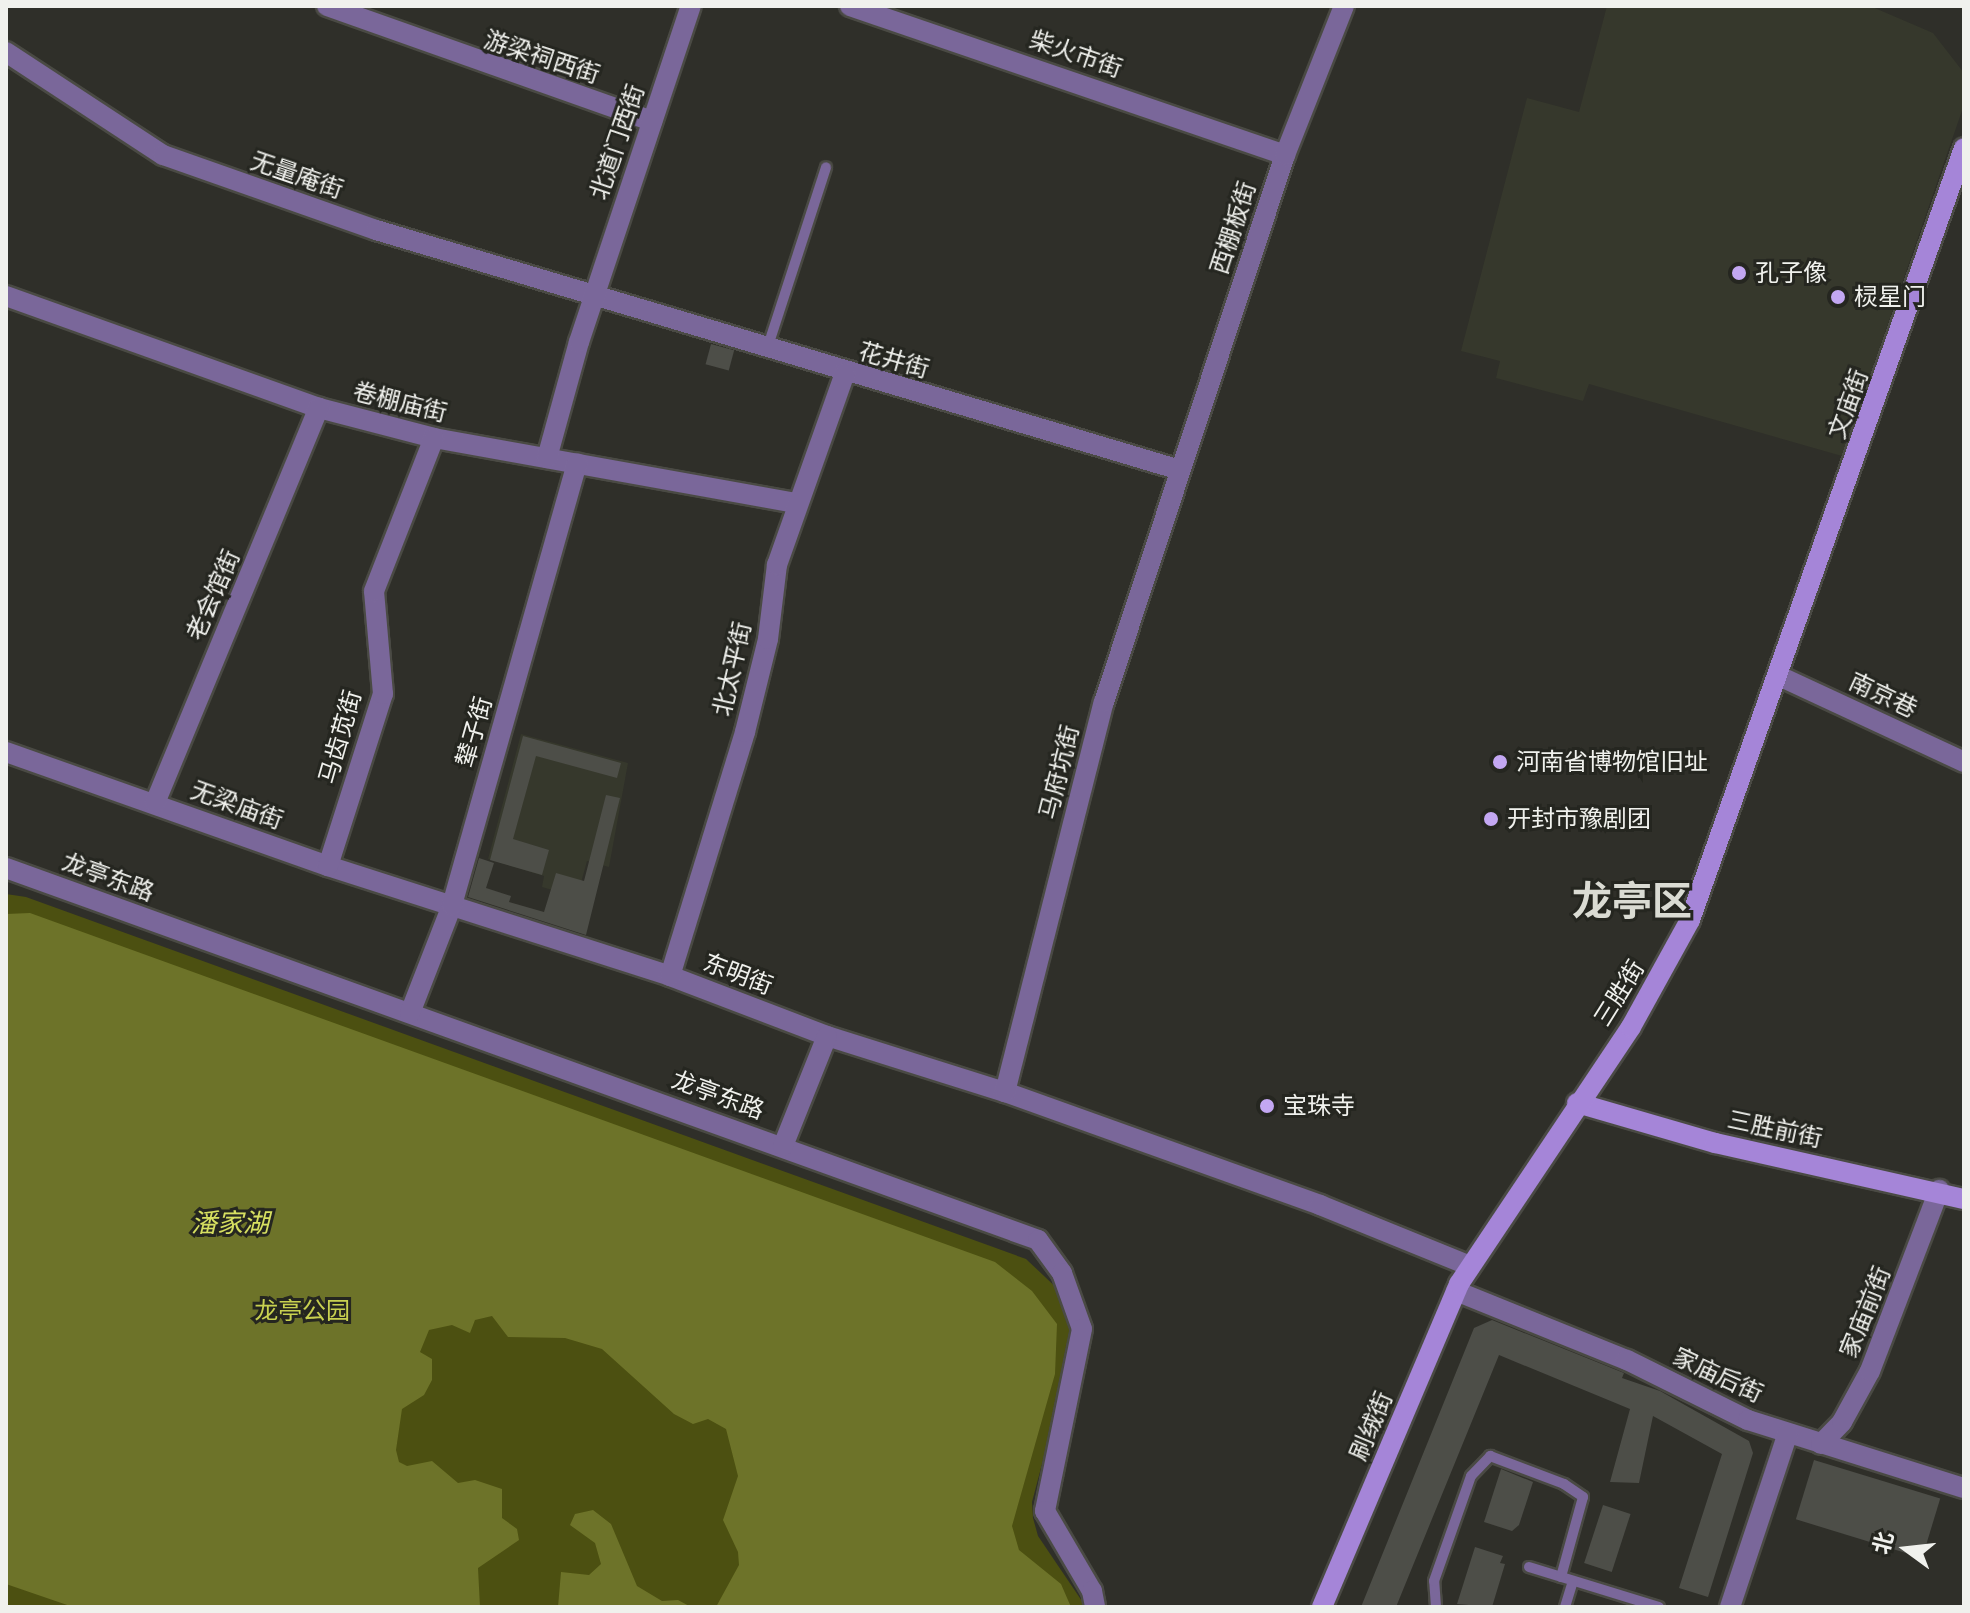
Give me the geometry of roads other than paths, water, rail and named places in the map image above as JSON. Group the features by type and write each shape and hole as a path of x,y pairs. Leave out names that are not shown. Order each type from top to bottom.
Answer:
{"street":[{"name":"游梁祠西街","path":"327,6 652,121"},
{"name":"北道门西街","path":"547,458 594,295 691,6"},
{"name":"柴火市街","path":"850,6 1285,155"},
{"name":"西棚板街","path":"1180,470 1285,155 1344,6"},
{"name":"无量庵街","path":"6,52 163,155 376,230 594,295"},
{"name":"文庙街","path":"1779,676 1964,148"},
{"name":"花井街","path":"594,295 845,373 1180,470"},
{"name":"卷棚庙街","path":"6,296 319,408 434,438 796,503"},
{"name":"北太平街","path":"670,976 745,732 768,639 777,565 796,503 845,373"},
{"name":"老会馆街","path":"155,803 319,408"},
{"name":"马齿苋街","path":"328,866 383,694 374,591 434,438"},
{"name":"辇子街","path":"410,1013 452,905 577,463"},
{"name":"马府坑街","path":"1005,1092 1104,702 1180,470"},
{"name":"南京巷","path":"1779,676 1964,762"},
{"name":"三胜街","path":"1470,1266 1638,1016 1690,920 1779,676"},
{"name":"无梁庙街","path":"6,752 328,866 452,905"},
{"name":"龙亭东路","path":"6,868 1024,1232 1038,1240 1062,1273 1082,1329 1045,1511 1092,1591 1095,1607"},
{"name":"东明街","path":"452,905 670,976 827,1036 1005,1092 1320,1205 1470,1266"},
{"path":"783,1146 827,1036"},
{"name":"三胜前街","path":"1577,1103 1743,1150 1939,1190 1964,1199"},
{"name":"家庙前街","path":"1821,1444 1842,1422 1870,1371 1939,1190"},
{"name":"刷绒街","path":"1322,1607 1456,1291 1470,1266"},
{"name":"家庙后街","path":"1456,1291 1788,1433 1964,1488"},
{"path":"1730,1607 1788,1433"}],"lane":[{"path":"767,349 826,167"},
{"path":"1436,1607 1434,1581 1471,1476 1490,1456 1564,1484 1583,1497 1561,1577"},
{"path":"1529,1567 1659,1607"},
{"path":"1565,1607 1573,1581"}],"water":[{"name":"潘家湖","path":"30,913 995,1262 1032,1291 1057,1324 1055,1374 1012,1526 1019,1550 1061,1584 1071,1607 716,1607 739,1565 738,1552 723,1520 738,1476 726,1429 708,1419 693,1424 674,1414 602,1349 565,1338 508,1337 492,1316 475,1320 470,1333 452,1325 429,1330 420,1352 432,1359 432,1380 424,1395 402,1409 396,1450 399,1462 407,1466 432,1461 458,1483 475,1480 502,1489 502,1518 517,1529 519,1540 478,1568 480,1607 73,1607 6,1584 6,914"},
{"path":"593,1510 611,1524 637,1586 662,1601 678,1600 691,1607 558,1607 561,1572 589,1575 601,1564 595,1543 570,1525 575,1514"}],"place":[{"name":"孔子像","path":"1739,273"},
{"name":"棂星门","path":"1838,297"},
{"name":"河南省博物馆旧址","path":"1500,762"},
{"name":"开封市豫剧团","path":"1491,819"},
{"name":"宝珠寺","path":"1267,1106"}],"district":[{"name":"龙亭区","path":"1632,901"}],"park label":[{"name":"龙亭公园","path":"302,1311"}]}
